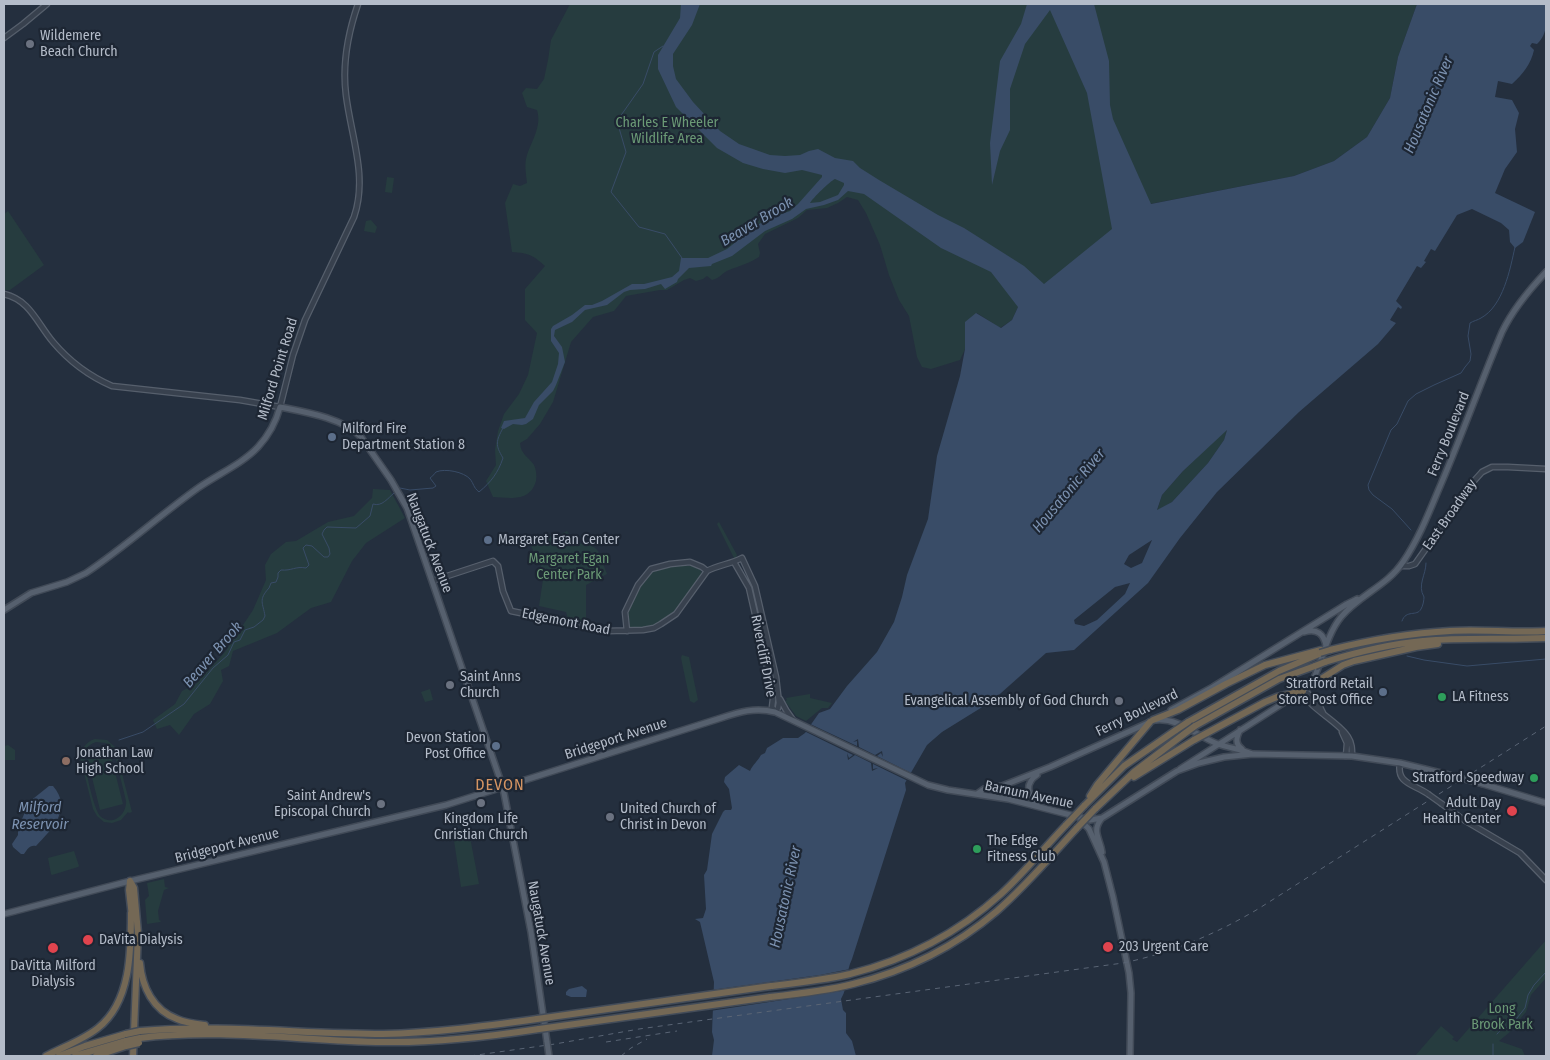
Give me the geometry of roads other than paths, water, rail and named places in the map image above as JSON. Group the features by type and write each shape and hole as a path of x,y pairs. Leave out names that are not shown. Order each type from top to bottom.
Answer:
{"highway":[{"path":"1084,806 1097,785 1151,721 1178,710 1265,665 1325,649 1392,636 1453,631 1546,631"},
{"path":"140,1037 189,1034 402,1042 472,1038 814,991 852,984 887,974 925,958 959,939 992,915 1022,888 1095,809 1134,772 1195,726 1279,678 1345,655 1394,645 1453,639 1546,638"},
{"path":"1310,686 1343,665 1354,661 1416,647 1492,639"},
{"path":"76,1056 126,1040 185,1028 398,1033 458,1029 812,980 851,973 885,963 917,950 985,907 1011,884 1124,766 1188,722 1279,671 1325,649"},
{"path":"1118,787 1194,740 1265,702 1303,691"},
{"path":"130,881 134,888 143,981 154,1003 162,1011 179,1020 226,1029"},
{"path":"130,881 134,971 132,1056"},
{"path":"46,1056 98,1028 110,1016 116,1006 125,979 130,954 131,912"},
{"path":"132,1056 138,933"},
{"path":"59,1056 96,1043 126,1040"},
{"path":"96,1056 126,1040"}],"main road":[{"name":"Ferry Boulevard","path":"1177,771 1310,686 1340,618 1364,596 1396,573 1415,541 1449,466 1502,332 1516,308 1546,272"},
{"name":"Naugatuck Avenue","path":"280,407 337,422 351,428 359,435 391,480 404,503 503,788 531,932 549,1056"},
{"name":"Milford Point Road","path":"4,610 31,593 67,582 86,573 192,492 216,475 246,458 266,438 273,427 280,407"},
{"name":"Ferry Boulevard","path":"977,794 1044,770 1151,721 1213,687 1346,604 1364,596"},
{"path":"1299,634 1309,630 1318,632 1324,639 1325,649"},
{"name":"Bridgeport Avenue","path":"4,914 130,881 408,815 503,788 736,713 757,709 775,712 796,722"},
{"path":"1151,721 1168,720 1177,722 1205,735 1218,744 1252,754"},
{"name":"Barnum Avenue","path":"796,722 935,788 1008,799 1090,820 1102,818"},
{"path":"1240,730 1237,742 1245,751"},
{"path":"1184,766 1188,760 1207,748 1208,744 1205,735"},
{"path":"1130,1056 1131,993 1129,973 1096,829 1102,818 1177,771 1209,760 1252,754 1349,756 1400,763 1546,803"},
{"path":"1040,807 1031,798 1028,788 1032,780 1044,770"},
{"path":"1072,815 1089,829 1102,858"}],"street":[{"path":"4,38 47,4"},
{"name":"Milford Point Road","path":"280,407 293,355 305,320 344,240 357,208 360,194 360,179 344,78 347,42 358,4"},
{"name":"Naugatuck Avenue","path":"4,294 26,305 52,341 77,365 95,378 112,386 240,400 280,407"},
{"name":"East Broadway","path":"1401,566 1411,566 1416,562 1482,472 1495,467 1546,470"},
{"name":"Rivercliff Drive","path":"742,558 755,586 779,697 779,707 775,712 772,707 773,699 770,680 746,583 734,562 742,558"},
{"name":"East Broadway","path":"1405,559 1416,562"},
{"name":"Edgemont Road","path":"432,581 489,561 494,561 499,570 502,587 511,611 608,631 627,631 654,628 669,620 676,614 707,571"},
{"path":"627,631 625,612 638,585 651,569 670,564 690,562 707,571 734,562"},
{"path":"746,583 753,581"},
{"path":"1303,691 1309,702 1350,739 1352,748 1349,756"},
{"name":"Rivercliff Drive","path":"779,697 786,710 796,722"},
{"path":"1400,763 1399,773 1401,777 1460,817 1524,856 1546,880"}],"water":[{"name":"Housatonic River","path":"681,4 700,4 692,25 673,54 673,66 676,79 693,102 720,131 739,144 770,155 800,155 818,149 835,158 853,161 860,168 879,180 964,228 1024,266 1044,284 1112,229 1087,93 1050,10 1025,44 1010,89 1010,130 1000,151 992,185 990,143 1000,61 1021,24 1027,4 1094,4 1109,61 1110,105 1113,119 1151,204 1294,176 1334,161 1367,137 1390,98 1398,57 1417,4 1546,4 1545,30 1541,40 1537,44 1532,43 1530,46 1534,50 1529,64 1512,84 1498,81 1495,97 1512,100 1519,113 1515,129 1517,152 1505,169 1495,193 1535,212 1523,242 1515,248 1510,242 1509,230 1501,223 1472,209 1457,215 1435,251 1431,249 1424,261 1426,262 1421,268 1417,266 1396,301 1402,307 1401,309 1398,307 1390,320 1396,323 1378,344 1299,412 1217,492 1180,538 1148,583 1074,650 1046,653 992,701 942,732 927,745 905,783 906,790 848,969 845,989 841,999 843,1010 846,1013 846,1033 852,1041 856,1056 712,1056 714,1040 712,1032 714,982 700,922 695,919 703,918 706,909 704,875 707,870 712,834 723,812 732,808 729,789 724,782 725,777 739,765 750,771 767,748 783,738 798,738 805,733 819,713 830,709 847,686 877,652 894,622 907,575 928,519 937,456 960,376 965,349 965,322 976,313 1001,328 1012,320 1018,307 991,272 941,248 864,194 848,191 838,200 806,209 792,219 765,231 732,256 711,266 689,268 677,282 665,289 661,284 645,289 624,292 607,305 585,310 572,322 555,330 554,336 562,347 565,362 553,391 539,405 533,419 526,424 513,424 504,429 501,428 504,421 525,418 534,402 552,382 558,364 559,353 551,341 551,329 553,326 585,305 592,305 602,301 632,284 644,284 672,277 679,271 681,258 708,258 727,249 757,225 790,211 822,177 822,175 802,170 785,173 743,163 717,148 676,107 658,69 658,55 680,18","holes":["833,180 844,183 838,195 820,202 810,203","1227,430 1224,440 1208,463 1172,502 1157,510 1162,495 1183,471","1152,540 1142,563 1131,568 1124,564 1129,555","1130,583 1125,594 1097,620 1084,626 1075,624 1074,620 1115,587"]},
{"name":"Milford Reservoir","path":"49,786 53,786 59,794 61,811 54,826 36,846 30,847 24,854 21,854 12,844 18,835 18,829 29,802"},
{"path":"582,986 587,990 586,997 566,995 569,989"}],"waterway":[{"path":"663,46 654,52 643,84 617,121 626,152 611,192 639,227 665,234 682,258"},
{"path":"1411,530 1392,509 1373,495 1368,485 1391,430 1397,424 1408,401 1416,394 1461,373 1470,361 1471,354 1468,336 1470,323 1480,319 1495,305 1508,276 1515,247"},
{"name":"Beaver Brook","path":"400,488 410,490 433,488 436,486 430,478 436,472 449,471 459,473 470,479 479,492 494,477 503,458 497,443 503,428"},
{"name":"Beaver Brook","path":"119,740 143,732 184,704 213,668 228,655 234,642 240,640 245,630 254,627 263,620 265,616 262,599 271,583 276,582 278,573 281,570 306,568 309,565 303,548 306,545 312,546 324,557 328,557 330,554 329,548 322,534 327,527 356,528 370,516 373,504 382,503 394,493"},
{"path":"1402,621 1406,615 1417,613 1422,606 1424,597 1421,588 1426,563"},
{"path":"1407,656 1467,666 1546,659"},
{"path":"1497,1034 1501,1030 1517,1023 1517,1018 1525,1008 1528,995 1546,972"},
{"path":"1493,1044 1493,1056"}],"railway":[{"path":"470,1056 555,1044 639,1029 1123,963 1158,954 1193,942 1226,927 1258,909 1546,726"},
{"path":"606,1042 677,1031"},
{"path":"621,1056 647,1039"}],"place":[{"name":"Wildemere Beach Church","path":"30,44"},
{"name":"Milford Fire Department Station 8","path":"332,437"},
{"name":"Margaret Egan Center","path":"488,540"},
{"name":"Saint Anns Church","path":"450,685"},
{"name":"Stratford Retail Store Post Office","path":"1383,692"},
{"name":"LA Fitness","path":"1442,697"},
{"name":"Evangelical Assembly of God Church","path":"1119,701"},
{"name":"Devon Station Post Office","path":"496,746"},
{"name":"Jonathan Law High School","path":"66,761"},
{"name":"Stratford Speedway","path":"1534,778"},
{"name":"Kingdom Life Cnristian Church","path":"481,803"},
{"name":"Saint Andrew's Episcopal Church","path":"381,804"},
{"name":"Adult Day Health Center","path":"1512,811"},
{"name":"United Church of Christ in Devon","path":"610,817"},
{"name":"The Edge Fitness Club","path":"977,849"},
{"name":"DaVita Dialysis","path":"88,940"},
{"name":"203 Urgent Care","path":"1108,947"},
{"name":"DaVitta Milford Dialysis","path":"53,948"}],"district":[{"name":"DEVON","path":"500,786"}],"park label":[{"name":"Charles E Wheeler Wildlife Area","path":"667,132"},
{"name":"Margaret Egan Center Park","path":"569,568"},
{"name":"Long Brook Park","path":"1502,1018"}]}
